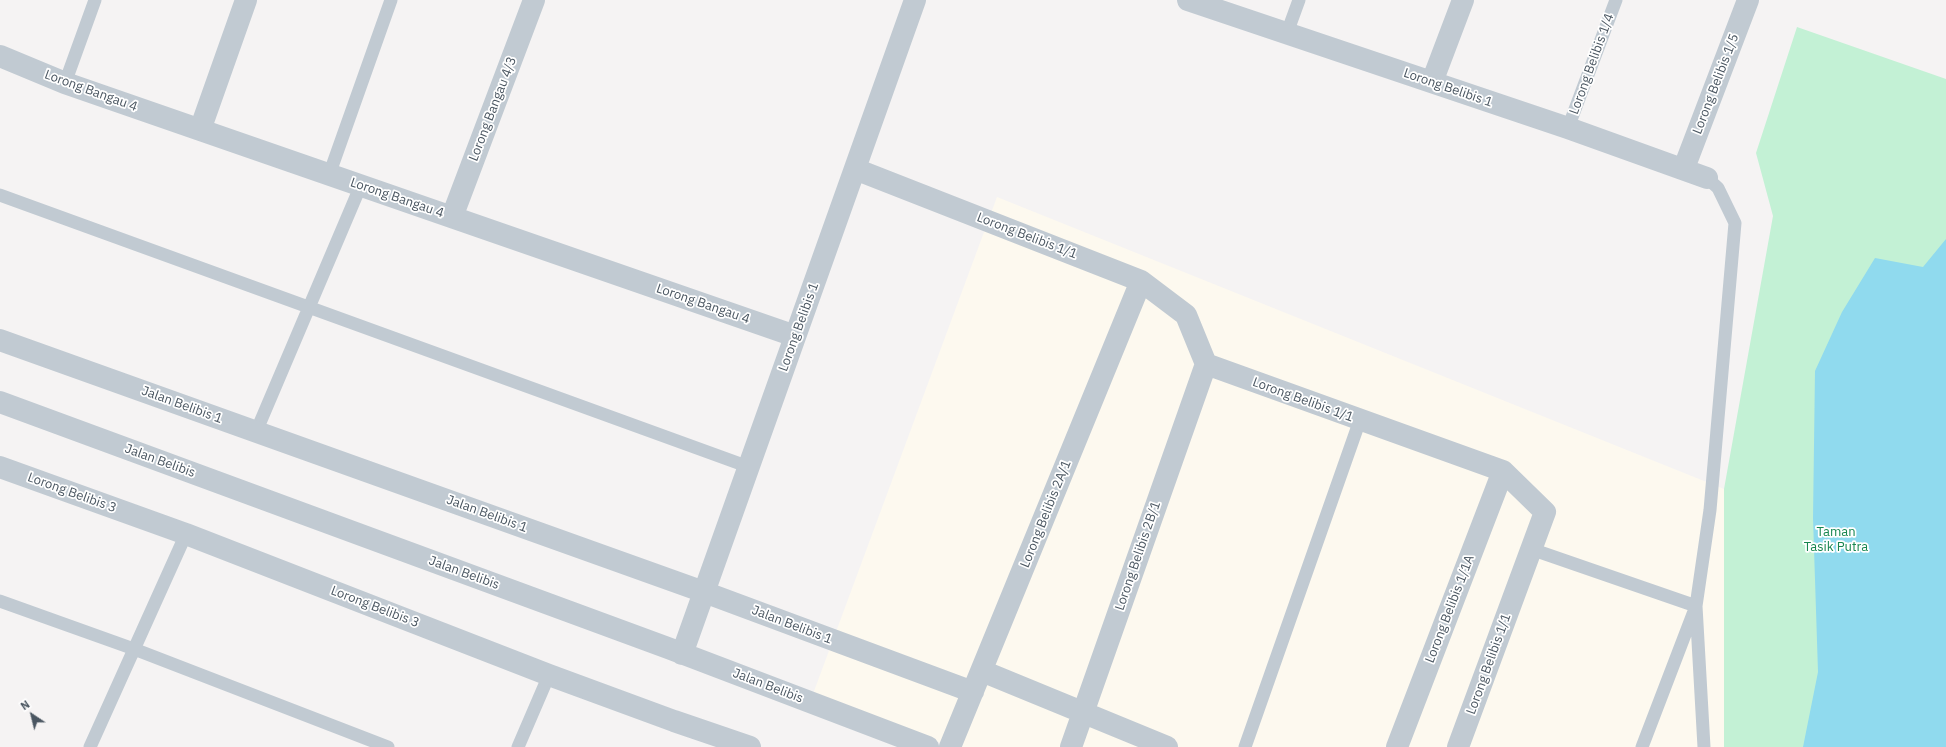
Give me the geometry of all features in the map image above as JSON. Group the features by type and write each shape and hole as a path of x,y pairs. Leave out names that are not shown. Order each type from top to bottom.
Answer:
{"street":[{"path":"200,130 246,0"},
{"name":"Lorong Bangau 4/3","path":"452,217 534,0"},
{"name":"Lorong Belibis 1","path":"682,654 915,0"},
{"name":"Lorong Belibis 1","path":"1188,0 1568,128 1684,168 1707,178"},
{"path":"1432,82 1463,0"},
{"name":"Lorong Belibis 1/5","path":"1684,168 1748,0"},
{"name":"Lorong Bangau 4","path":"0,56 65,83 795,336"},
{"name":"Lorong Belibis 1/1","path":"854,169 1141,281 1186,315 1206,364 1503,472 1545,512 1458,747"},
{"name":"Lorong Belibis 2A/1","path":"950,747 1141,281"},
{"name":"Jalan Belibis 1","path":"0,340 704,592 973,692"},
{"name":"Lorong Belibis 2B/1","path":"1071,747 1206,364"},
{"name":"Jalan Belibis","path":"0,402 682,654 928,747"},
{"name":"Lorong Belibis 3","path":"0,468 186,534 549,675 750,747"},
{"name":"Lorong Belibis 1/1A","path":"1397,747 1503,472"},
{"path":"982,671 1166,747"}],"lane":[{"path":"65,83 95,0"},
{"path":"329,174 391,0"},
{"path":"1286,33 1299,0"},
{"name":"Lorong Belibis 1/4","path":"1568,128 1616,0"},
{"path":"1704,747 1696,606 1710,510 1735,223 1718,188 1707,178"},
{"path":"256,432 361,185"},
{"path":"0,195 749,467"},
{"path":"1245,747 1360,420"},
{"path":"90,747 186,534"},
{"path":"1531,549 1696,606"},
{"path":"0,601 134,649 388,747"},
{"path":"1642,747 1696,606"},
{"path":"518,747 549,675"}],"shaded area":[{"path":"997,197 1724,489 1724,747 954,747 810,702"}],"green space":[{"name":"Taman Tasik Putra","path":"1797,27 1946,79 1946,747 1724,747 1724,489 1773,216 1756,153"}],"water":[{"path":"1946,239 1946,747 1803,747 1818,672 1813,518 1815,371 1842,312 1875,258 1923,267"}]}
